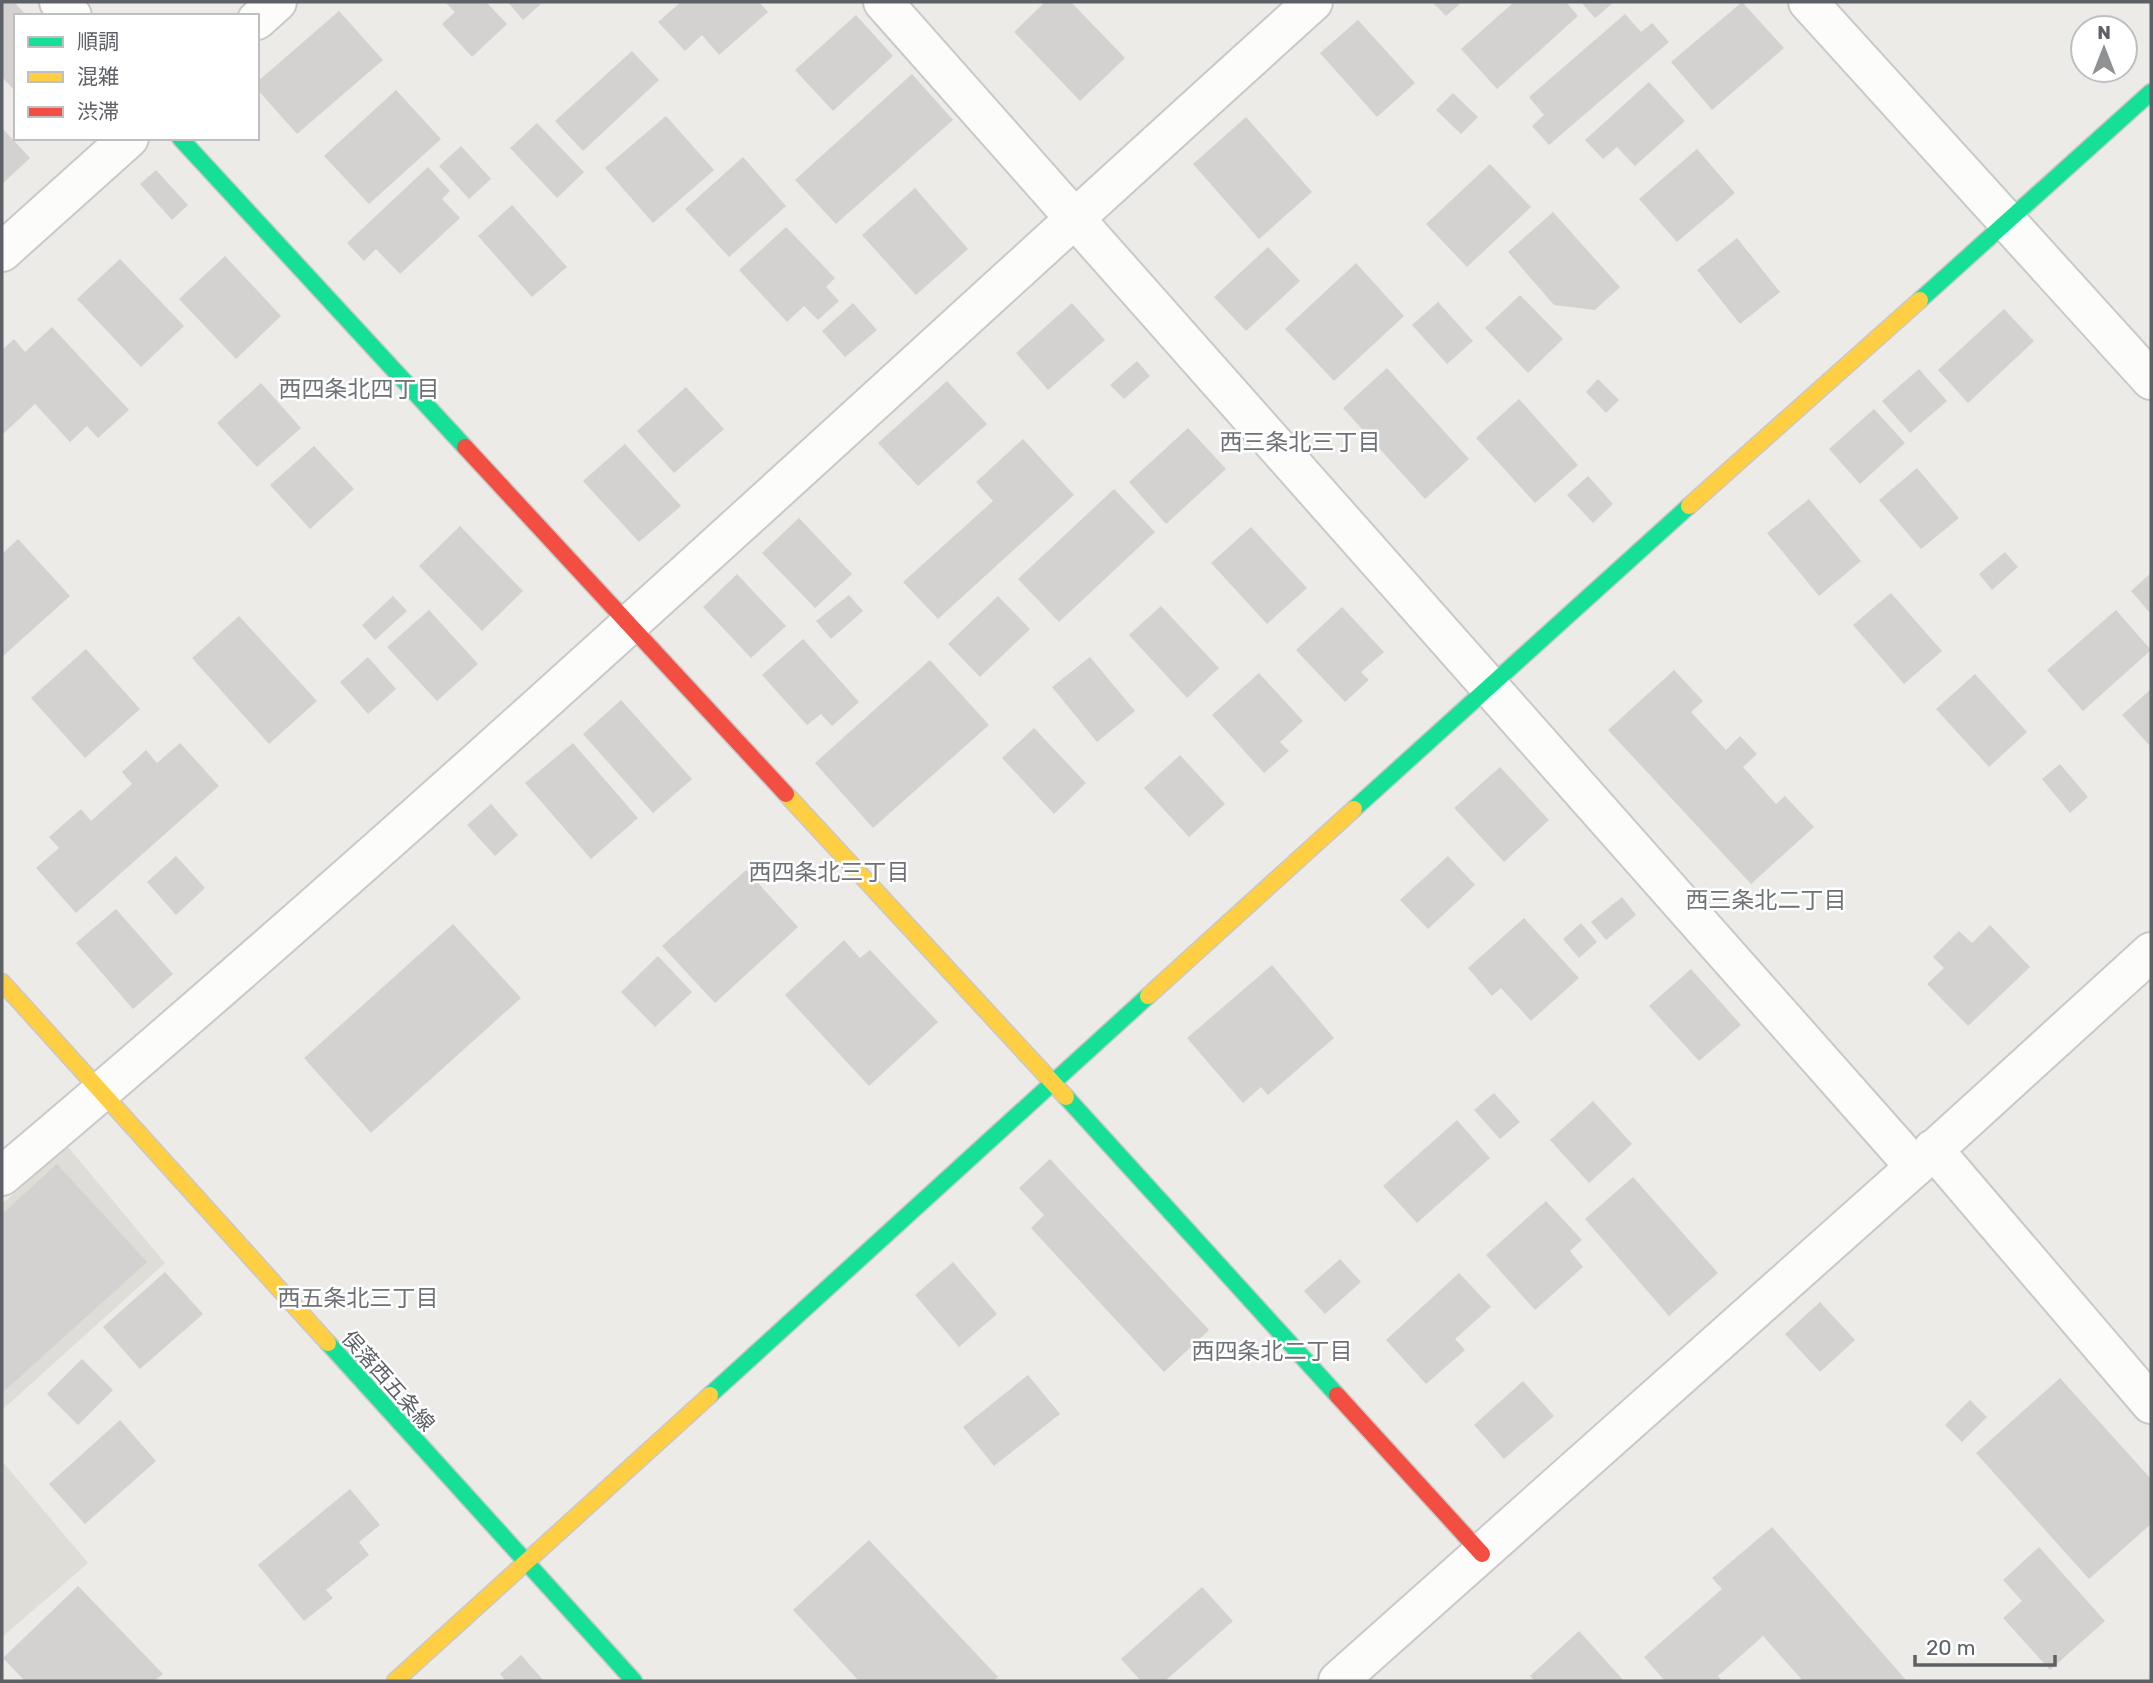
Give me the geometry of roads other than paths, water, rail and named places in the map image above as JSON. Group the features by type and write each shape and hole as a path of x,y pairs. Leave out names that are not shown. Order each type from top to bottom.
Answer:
{"street":[{"path":"259,18 277,2"},
{"path":"883,2 1076,216 1490,685 2151,1404"},
{"path":"2,1176 101,1093 628,625 1313,2"},
{"path":"1808,2 2151,380"},
{"path":"395,1681 526,1565 1490,685 2009,223 2151,92"},
{"path":"2,252 128,140"},
{"path":"182,140 1054,1084 1482,1554"},
{"path":"1338,1681 2151,952"},
{"name":"俣落西五条線","path":"2,982 526,1565 634,1681"}],"district":[{"name":"西四条北四丁目","path":"359,389"},
{"name":"西三条北三丁目","path":"1300,442"},
{"name":"西四条北三丁目","path":"829,872"},
{"name":"西三条北二丁目","path":"1766,900"},
{"name":"西五条北三丁目","path":"358,1298"},
{"name":"西四条北二丁目","path":"1272,1351"}]}
